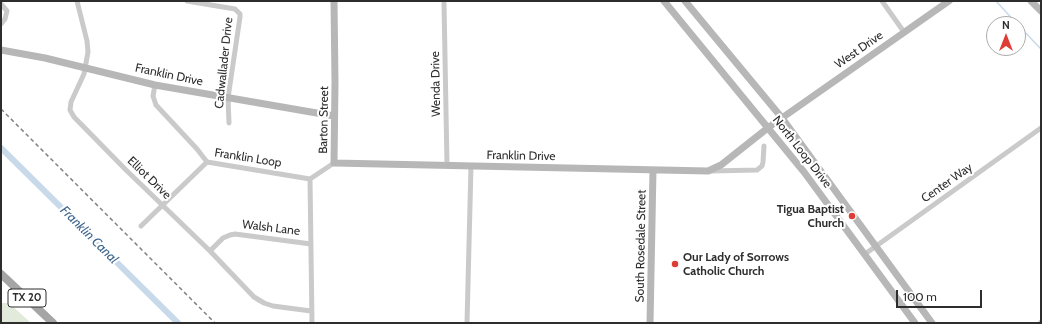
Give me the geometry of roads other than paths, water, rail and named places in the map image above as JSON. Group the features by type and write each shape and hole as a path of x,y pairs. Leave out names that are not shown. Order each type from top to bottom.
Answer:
{"main road":[{"name":"TX 20","path":"1,274 53,323"}],"street":[{"name":"Elliot Drive","path":"77,1 87,41 88,52 86,68 71,102 71,113 258,300 273,306 311,311"},
{"name":"Cadwallader Drive","path":"187,1 235,9 240,14 228,98 229,123"},
{"name":"Barton Street","path":"310,179 334,163 334,1"},
{"name":"North Loop Drive","path":"664,1 769,127 915,323"},
{"name":"North Loop Drive","path":"684,1 782,118 932,323"},
{"path":"882,1 904,32"},
{"name":"West Drive","path":"782,118 949,1"},
{"path":"1030,1 1041,11"},
{"name":"Wenda Drive","path":"444,3 447,166"},
{"path":"1,4 7,11 1,24"},
{"name":"Franklin Drive","path":"1,50 44,58 154,85 334,116"},
{"name":"Franklin Loop","path":"154,85 153,96 156,105 197,149 207,162 310,179"},
{"name":"Franklin Drive","path":"708,171 721,165 782,118"},
{"name":"Center Way","path":"865,254 1041,128"},
{"name":"Franklin Drive","path":"334,163 708,171 757,170 762,166 764,146"},
{"path":"141,226 207,162"},
{"path":"467,323 471,166"},
{"name":"South Rosedale Street","path":"650,323 653,170"},
{"path":"310,179 312,323"},
{"name":"Walsh Lane","path":"210,251 223,238 235,234 310,244"}],"waterway":[{"path":"996,1 1010,16"},
{"path":"1026,33 1041,49"},
{"name":"Franklin Canal","path":"1,148 178,323"}],"railway":[{"path":"1,109 215,323"}],"place":[{"name":"Tigua Baptist Church","path":"852,216"},
{"name":"Our Lady of Sorrows Catholic Church","path":"675,264"}]}
